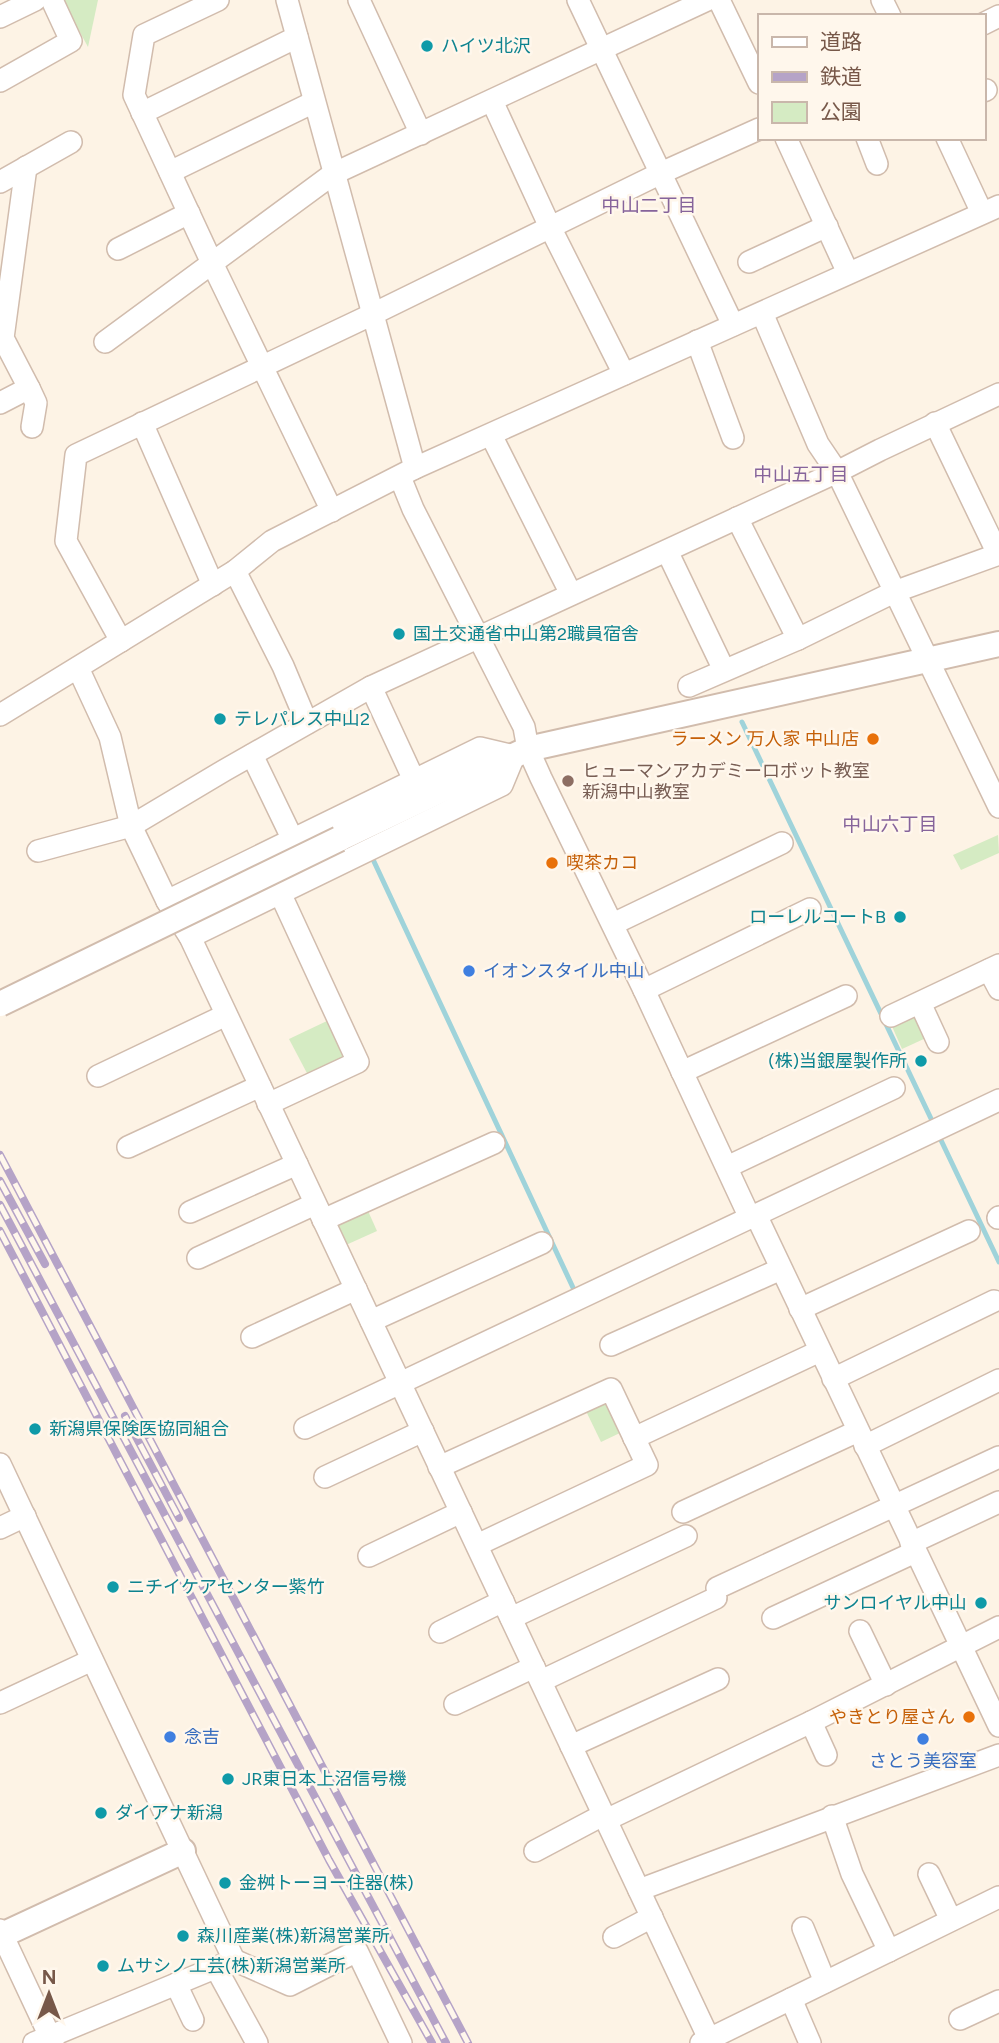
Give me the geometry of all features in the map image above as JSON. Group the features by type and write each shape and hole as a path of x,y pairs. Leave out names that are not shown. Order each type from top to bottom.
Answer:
{"street":[{"path":"0,17 35,0"},
{"path":"0,80 71,41 52,0"},
{"path":"218,0 144,35 134,95 332,511"},
{"path":"190,937 502,785 521,753 524,727 414,509 373,314 287,0"},
{"path":"359,0 421,134"},
{"path":"578,0 733,325"},
{"path":"105,342 333,174 707,0"},
{"path":"719,0 758,81"},
{"path":"142,113 297,37"},
{"path":"492,100 550,227 624,374"},
{"path":"170,172 314,102"},
{"path":"121,641 66,541 76,455 661,173 758,129"},
{"path":"787,140 848,273"},
{"path":"868,140 877,164"},
{"path":"0,715 235,571 272,541 408,472 990,210 948,140"},
{"path":"0,181 71,142"},
{"path":"26,167 4,298 3,338 36,403 32,427"},
{"path":"118,249 189,214"},
{"path":"749,262 827,226"},
{"path":"762,313 818,444 837,472 999,807"},
{"path":"697,341 733,439"},
{"path":"0,403 29,388"},
{"path":"38,851 131,826 371,687 837,472 999,394"},
{"path":"142,424 213,584"},
{"path":"689,686 798,639 894,592 998,554 935,424"},
{"path":"491,435 571,594"},
{"path":"737,517 798,639"},
{"path":"667,551 724,670"},
{"path":"235,571 283,666 307,723"},
{"path":"167,901 293,840 329,833 521,753 999,644"},
{"path":"79,668 110,737 131,826 167,901 190,937 652,1917 707,2042 999,1897"},
{"path":"371,687 414,780"},
{"path":"0,1004 329,833 414,780 481,748 521,753"},
{"path":"521,753 612,924 727,1167 781,1269 999,1726"},
{"path":"252,755 293,840"},
{"path":"329,833 339,865"},
{"path":"612,924 782,843"},
{"path":"128,1147 358,1062 280,893"},
{"path":"644,990 810,909"},
{"path":"891,1016 994,968 999,989"},
{"path":"682,1072 846,996"},
{"path":"920,1003 938,1042"},
{"path":"98,1076 226,1015"},
{"path":"727,1167 894,1088"},
{"path":"305,1428 401,1385 999,1100"},
{"path":"198,1258 494,1143"},
{"path":"190,1212 297,1164"},
{"path":"800,1309 969,1231"},
{"path":"371,1321 542,1243"},
{"path":"611,1345 781,1269"},
{"path":"252,1337 356,1289"},
{"path":"833,1379 994,1301"},
{"path":"634,1438 820,1351"},
{"path":"684,1512 999,1380"},
{"path":"439,1467 611,1389 647,1465 477,1545"},
{"path":"325,1477 423,1431"},
{"path":"455,1704 537,1674 717,1593 999,1457"},
{"path":"0,1464 183,1851 257,2043"},
{"path":"772,1618 999,1502"},
{"path":"369,1556 461,1512"},
{"path":"0,1528 24,1516"},
{"path":"440,1632 507,1610 686,1536"},
{"path":"535,1851 811,1722 999,1627"},
{"path":"860,1631 886,1685"},
{"path":"0,1703 92,1660"},
{"path":"571,1746 718,1679"},
{"path":"811,1722 826,1755"},
{"path":"639,1890 999,1755"},
{"path":"832,1816 852,1874 889,1951"},
{"path":"183,1851 1,1933 46,2041 225,1964 290,1985 357,1951 401,2043"},
{"path":"929,1874 951,1920"},
{"path":"614,1937 652,1917"},
{"path":"803,1928 825,1982"},
{"path":"176,1984 193,2020"},
{"path":"791,1999 810,2043"},
{"path":"960,2019 999,2001"}],"green space":[{"path":"98,0 88,47 63,1"},
{"path":"998,835 999,853 961,870 953,855"},
{"path":"909,1015 916,1018 926,1038 902,1049 891,1024"},
{"path":"329,1020 344,1054 343,1061 309,1077 289,1039"},
{"path":"364,1202 377,1231 337,1249 323,1220"},
{"path":"602,1401 608,1402 622,1432 601,1442 585,1409"}],"waterway":[{"path":"742,722 935,1127"},
{"path":"370,853 576,1294"},
{"path":"939,1136 999,1262"}],"railway":[{"path":"0,1155 468,2043"},
{"path":"0,1181 45,1264"},
{"path":"0,1205 446,2043"},
{"path":"0,1231 329,1860 432,2043"},
{"path":"125,1416 179,1518"}],"place":[{"name":"ハイツ北沢","path":"427,46"},
{"name":"国土交通省中山第2職員宿舎","path":"399,634"},
{"name":"テレパレス中山2","path":"220,719"},
{"name":"ラーメン 万人家 中山店","path":"873,739"},
{"name":"ヒューマンアカデミーロボット教室 新潟中山教室","path":"568,781"},
{"name":"喫茶カコ","path":"552,863"},
{"name":"ローレルコートB","path":"900,917"},
{"name":"イオンスタイル中山","path":"469,971"},
{"name":"(株)当銀屋製作所","path":"921,1061"},
{"name":"新潟県保険医協同組合","path":"35,1429"},
{"name":"ニチイケアセンター紫竹","path":"113,1587"},
{"name":"サンロイヤル中山","path":"981,1603"},
{"name":"やきとり屋さん","path":"969,1717"},
{"name":"念吉","path":"170,1737"},
{"name":"さとう美容室","path":"923,1739"},
{"name":"JR東日本上沼信号機","path":"228,1779"},
{"name":"ダイアナ新潟","path":"101,1813"},
{"name":"金桝トーヨー住器(株)","path":"225,1883"},
{"name":"森川産業(株)新潟営業所","path":"183,1936"},
{"name":"ムサシノ工芸(株)新潟営業所","path":"103,1966"}],"district":[{"name":"中山二丁目","path":"649,205"},
{"name":"中山五丁目","path":"801,474"},
{"name":"中山六丁目","path":"890,824"}]}
